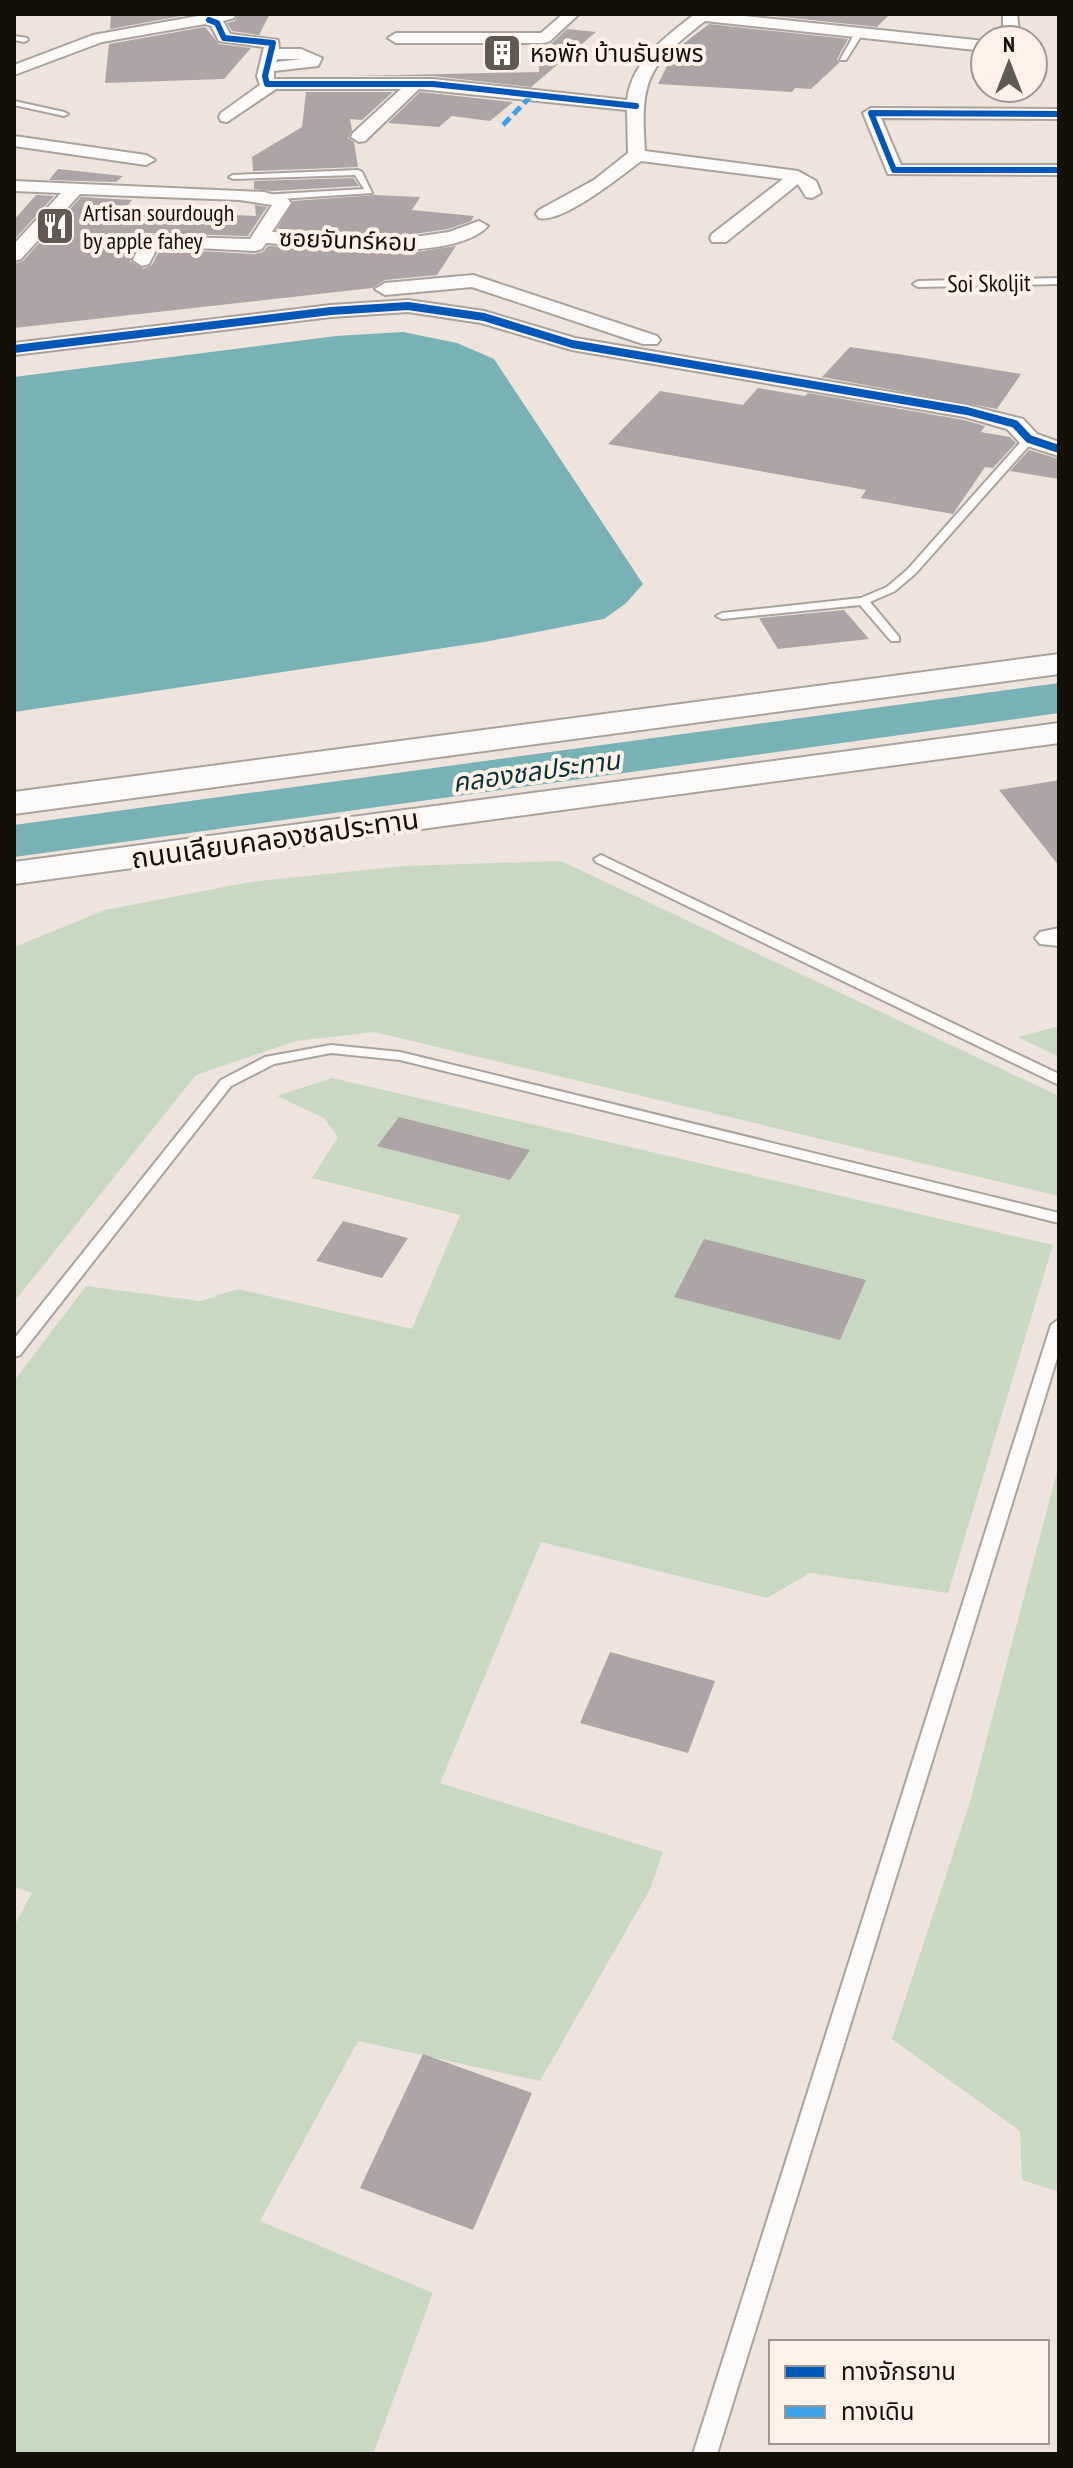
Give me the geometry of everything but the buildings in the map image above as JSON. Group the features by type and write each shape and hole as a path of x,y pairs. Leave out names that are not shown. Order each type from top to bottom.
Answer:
{"main road":[{"path":"14,803 1059,664"},
{"name":"ถนนเลียบคลองชลประทาน","path":"14,873 1059,733"}],"street":[{"path":"14,70 98,38 233,14"},
{"path":"396,38 545,38 572,14"},
{"path":"637,155 636,93 640,79 652,61 702,15 969,44"},
{"path":"209,20 217,23 224,38 273,43 264,82 272,84 415,84 636,106"},
{"path":"227,117 272,84"},
{"path":"359,137 415,84"},
{"path":"1059,114 871,113 894,170 1059,170"},
{"path":"14,141 146,160"},
{"path":"545,214 600,184 637,155 799,172 810,185 812,193"},
{"path":"719,238 799,172"},
{"name":"ซอยจันทร์หอม","path":"14,186 264,197 282,203 255,245 151,240 142,260"},
{"path":"14,255 76,188"},
{"name":"ซอยจันทร์หอม","path":"262,237 424,244 479,226"},
{"path":"14,332 473,281 749,374"},
{"path":"14,349 344,310 408,306 461,312 572,344 991,417 1015,424 1029,439 1059,449"}],"lane":[{"path":"843,58 859,33"},
{"path":"14,38 24,40"},
{"path":"14,103 64,114"},
{"path":"233,177 358,172 369,191 264,197"},
{"name":"Soi Skoljit","path":"918,284 1059,281"},
{"path":"722,616 863,601 891,589 912,571 1029,439"},
{"path":"863,601 895,639"},
{"path":"601,859 1059,1080"},
{"path":"14,1351 226,1083 270,1060 331,1049 400,1056 1059,1218"},
{"path":"705,2454 1059,1325"}],"green space":[{"path":"561,861 1059,1096 1059,1196 374,1032 296,1041 196,1075 14,1302 14,947 105,910 250,882 403,866"},
{"path":"1059,1026 1059,1057 1018,1037"},
{"path":"332,1078 1053,1245 948,1593 810,1573 767,1598 541,1542 440,1783 663,1852 650,1889 540,2081 358,2041 260,2221 433,2293 373,2454 14,2454 14,1926 32,1893 14,1887 14,1381 86,1286 200,1301 238,1289 412,1329 460,1215 312,1178 338,1137 324,1118 277,1096"},
{"path":"1059,1464 1059,2192 1022,2180 1020,2131 892,2039 970,1802"}],"water":[{"path":"403,332 457,343 494,359 643,584 625,604 604,619 484,642 14,712 14,377 336,336"},
{"name":"คลองชลประทาน","path":"1059,683 1059,713 14,857 14,825"}],"marked path":[{"path":"503,125 532,95"}],"cycle path":[{"path":"209,20 217,23 224,38 273,43 265,76 267,84 433,84 636,106"},
{"path":"1059,114 871,113 894,170 1059,170"},
{"path":"14,349 331,311 408,306 484,317 572,344 967,411 1015,424 1029,439 1059,449"}],"place":[{"name":"หอพัก บ้านธันยพร","path":"502,53"},
{"name":"Artisan sourdough by apple fahey","path":"55,226"}]}
